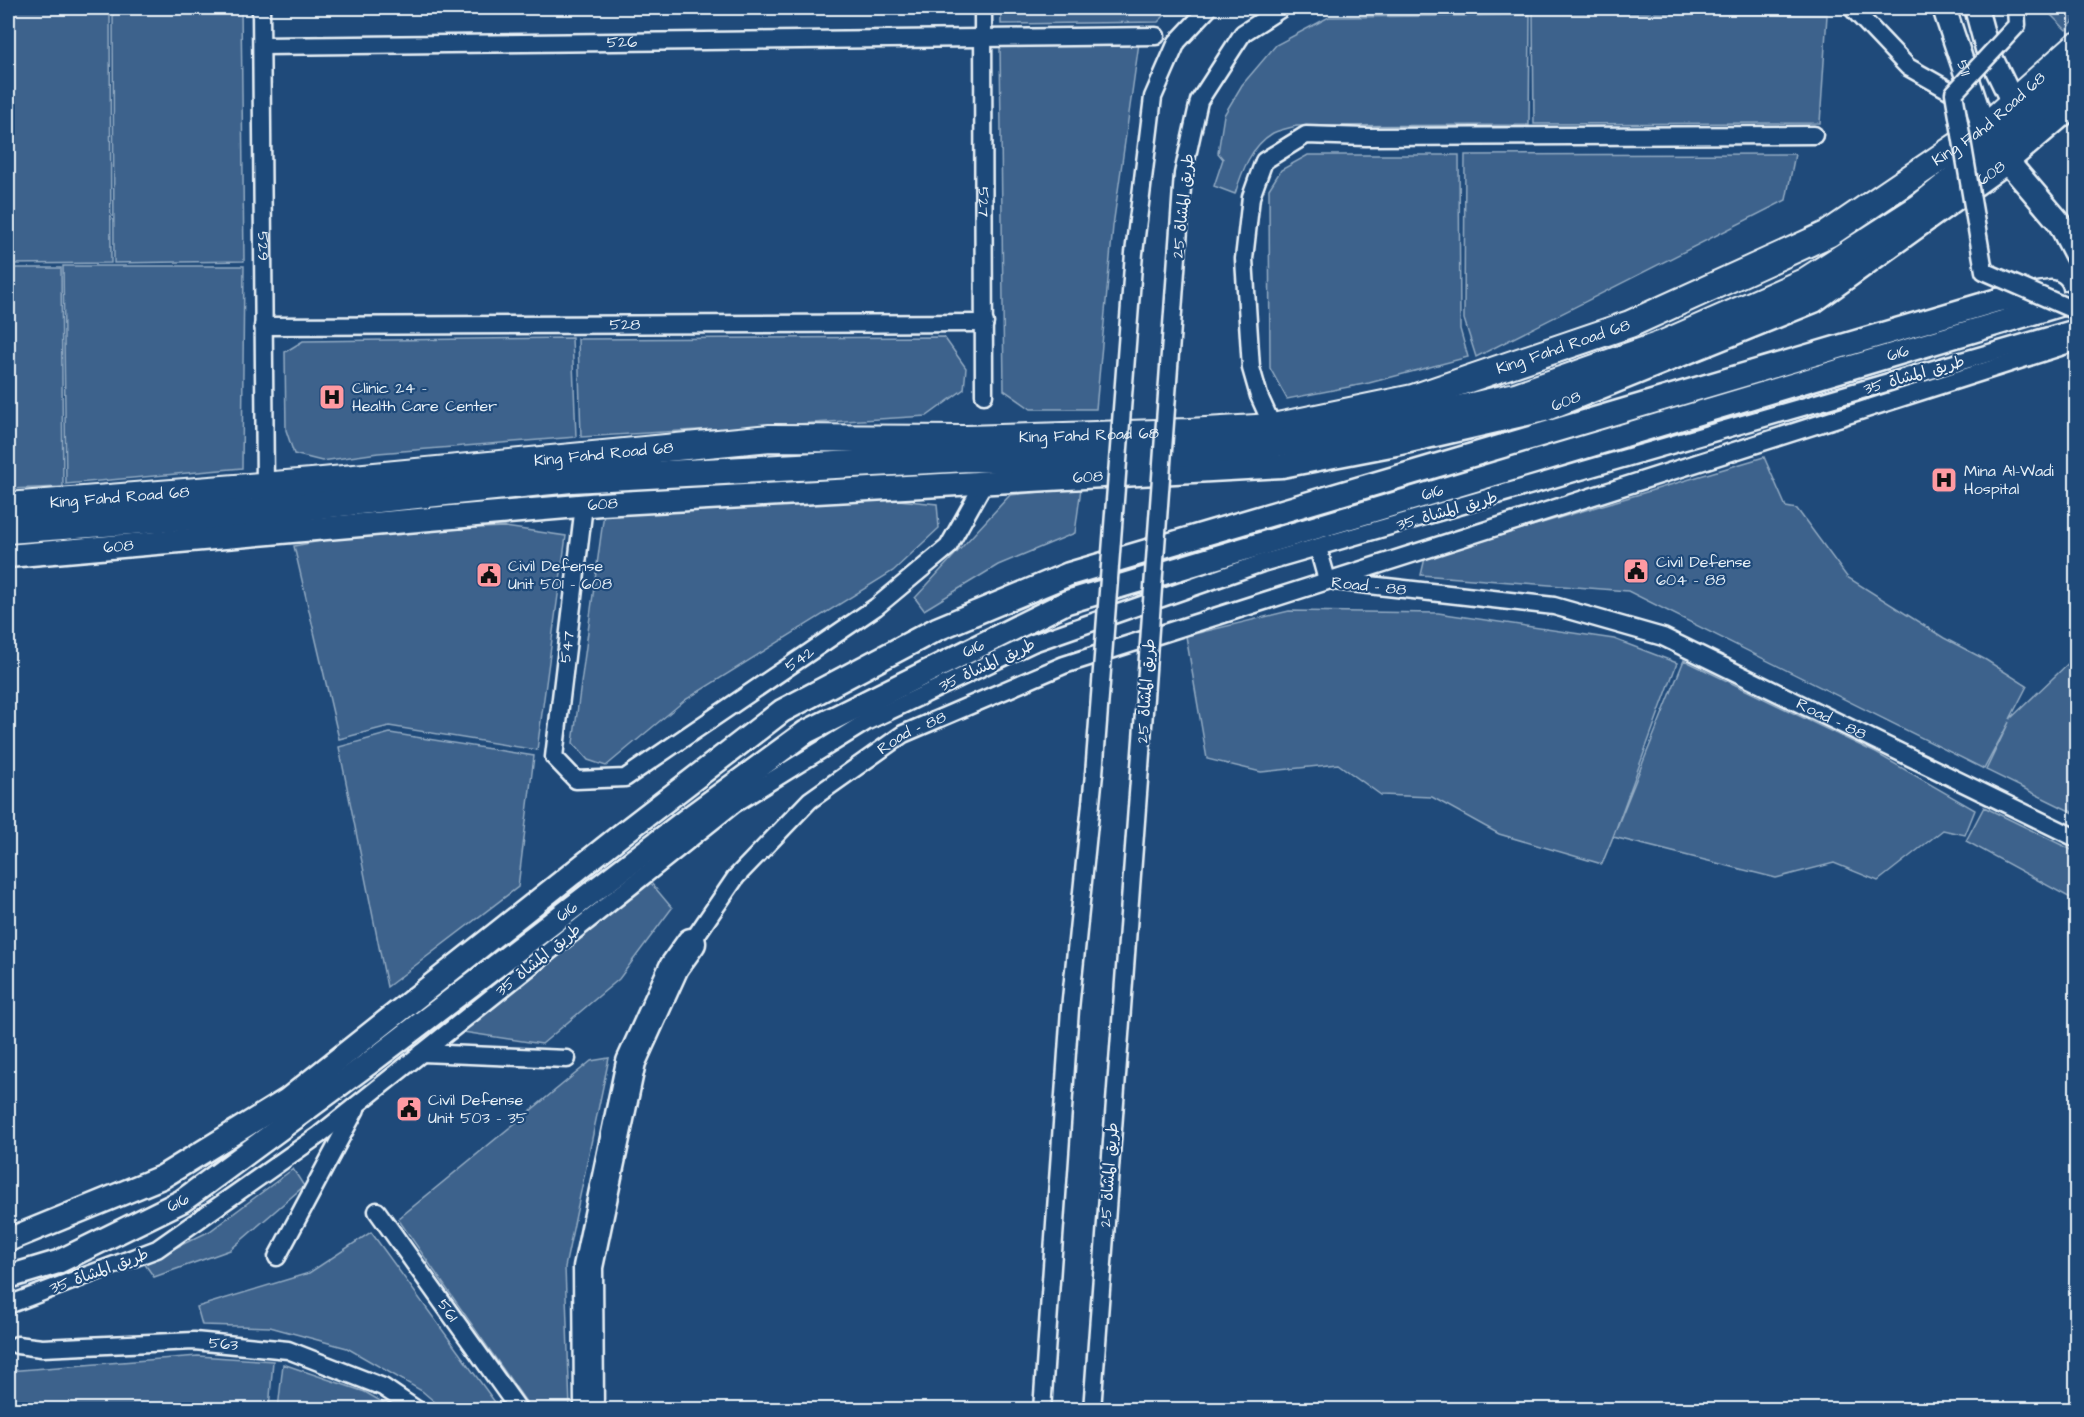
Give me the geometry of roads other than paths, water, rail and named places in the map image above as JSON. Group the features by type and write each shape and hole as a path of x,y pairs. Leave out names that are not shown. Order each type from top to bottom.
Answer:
{"highway":[{"path":"589,1410 588,1267 631,1062 674,968 691,943"}],"main road":[{"name":"511","path":"1944,8 1996,145"},
{"name":"511","path":"1976,8 1987,49 2013,103"},
{"name":"King Fahd Road 68","path":"8,506 265,486 770,438 966,438 1189,432 1273,427 1413,398 1630,324 1828,234 1996,145 2013,103 2076,46"},
{"name":"King Fahd Road 68","path":"8,530 253,512 571,479 969,458 1053,461 1246,448 1386,426 1516,396 1664,344 1804,282 1918,208 2076,79"},
{"name":"608","path":"8,556 584,505 1282,466 1396,444 1544,410 1814,301 1996,145 2076,104"},
{"path":"1996,145 2059,222 2076,255"},
{"name":"616","path":"8,1240 162,1177 287,1100 611,842 782,711 937,629 1069,574 1998,300 2062,290 2076,292"},
{"name":"616","path":"8,1277 58,1262 182,1201 372,1061 689,818 806,732 1067,602 2076,300"}],"street":[{"name":"529","path":"261,8 265,486"},
{"name":"527","path":"983,8 984,395"},
{"path":"1042,1410 1070,1009 1094,774 1134,253 1154,97 1177,42 1209,8"},
{"name":"طريق المشاة 25","path":"1092,1410 1183,174 1199,101 1243,33 1282,8"},
{"path":"1852,8 1908,67 1954,93"},
{"path":"1954,93 2017,25 2016,8"},
{"name":"526","path":"262,46 983,40 1156,36"},
{"path":"1954,93 1984,271 2076,311"},
{"path":"1273,427 1258,396 1251,368 1244,259 1251,197 1264,160 1306,135 1366,137 1814,135"},
{"name":"528","path":"263,326 985,323"},
{"name":"طريق المشاة 35","path":"8,1305 157,1249 319,1135 734,804 866,722 1033,643 1262,563 2076,328"},
{"path":"1318,548 1327,580 2076,342"},
{"name":"542","path":"576,780 625,778 876,607 948,547 984,483"},
{"name":"547","path":"576,780 554,757 584,505"},
{"name":"Road - 88","path":"691,943 736,877 810,800 903,734 1064,665 1327,580 1554,606 1663,637 2076,838"},
{"path":"422,1053 567,1059"},
{"path":"277,1257 359,1102"},
{"name":"561","path":"377,1211 519,1410"},
{"name":"563","path":"17,1346 42,1348 194,1341 288,1350 383,1387 417,1410"}],"place":[{"name":"Clinic 24 - Health Care Center","path":"332,397"},
{"name":"Mina Al-Wadi Hospital","path":"1944,480"},
{"name":"Civil Defense 604 - 88","path":"1636,571"},
{"name":"Civil Defense Unit 501 - 608","path":"489,575"},
{"name":"Civil Defense Unit 503 - 35","path":"409,1109"}]}
